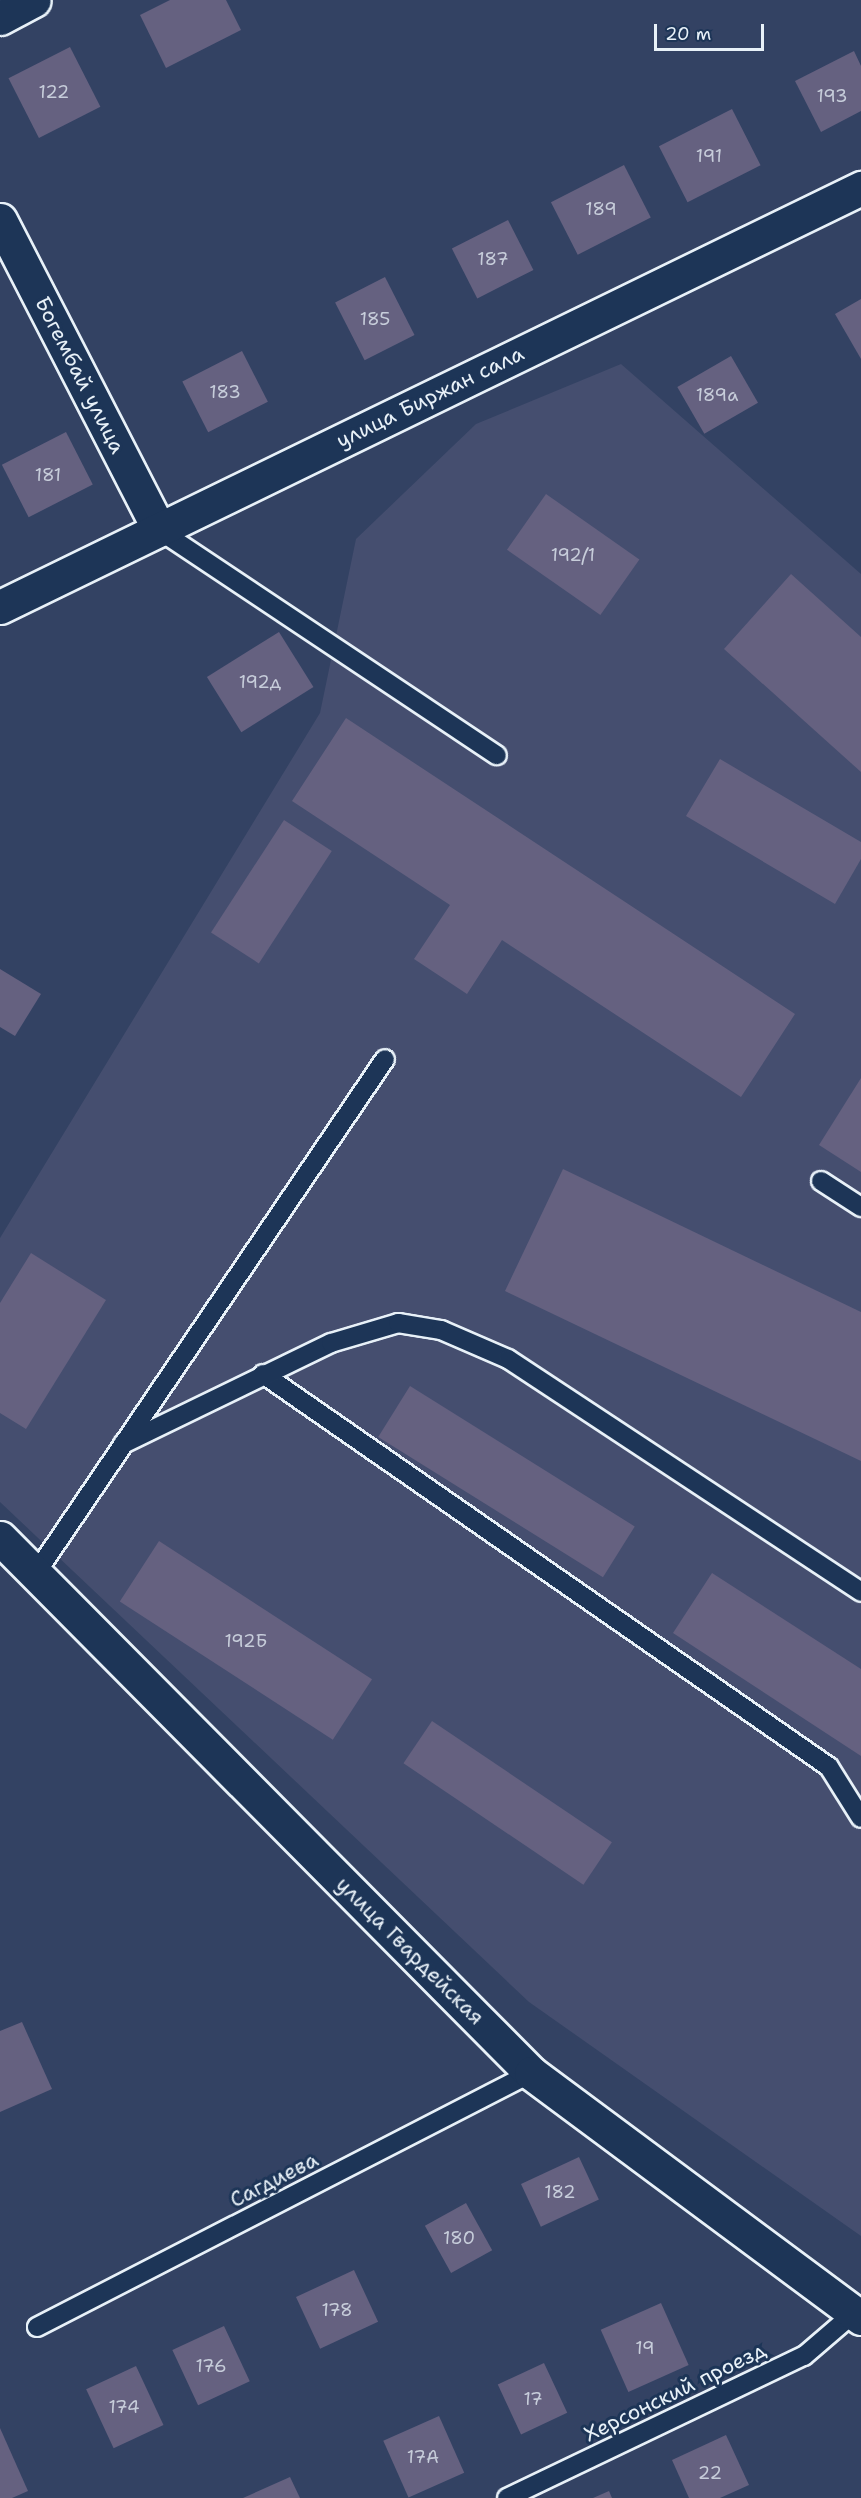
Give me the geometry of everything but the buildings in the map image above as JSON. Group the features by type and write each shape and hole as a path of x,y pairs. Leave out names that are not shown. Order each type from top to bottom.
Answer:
{"street":[{"path":"0,18 34,0"},
{"name":"улица Биржан сала","path":"0,607 861,188"},
{"name":"Богембай улица","path":"0,220 159,530"},
{"name":"улица Гвардейская","path":"0,1538 531,2073 857,2315"}],"lane":[{"path":"159,530 497,755"},
{"path":"36,1573 384,1059"},
{"path":"821,1181 861,1207"},
{"path":"123,1444 263,1374 331,1343 398,1323 441,1330 508,1359 861,1592"},
{"path":"263,1374 829,1767 861,1818"},
{"name":"Сагдиева","path":"37,2327 531,2073"},
{"name":"Херсонский проезд","path":"507,2498 804,2356 857,2315"}],"shaded area":[{"path":"621,364 861,574 861,2236 529,2002 0,1502 0,1238 320,713 356,539 476,424"}]}
